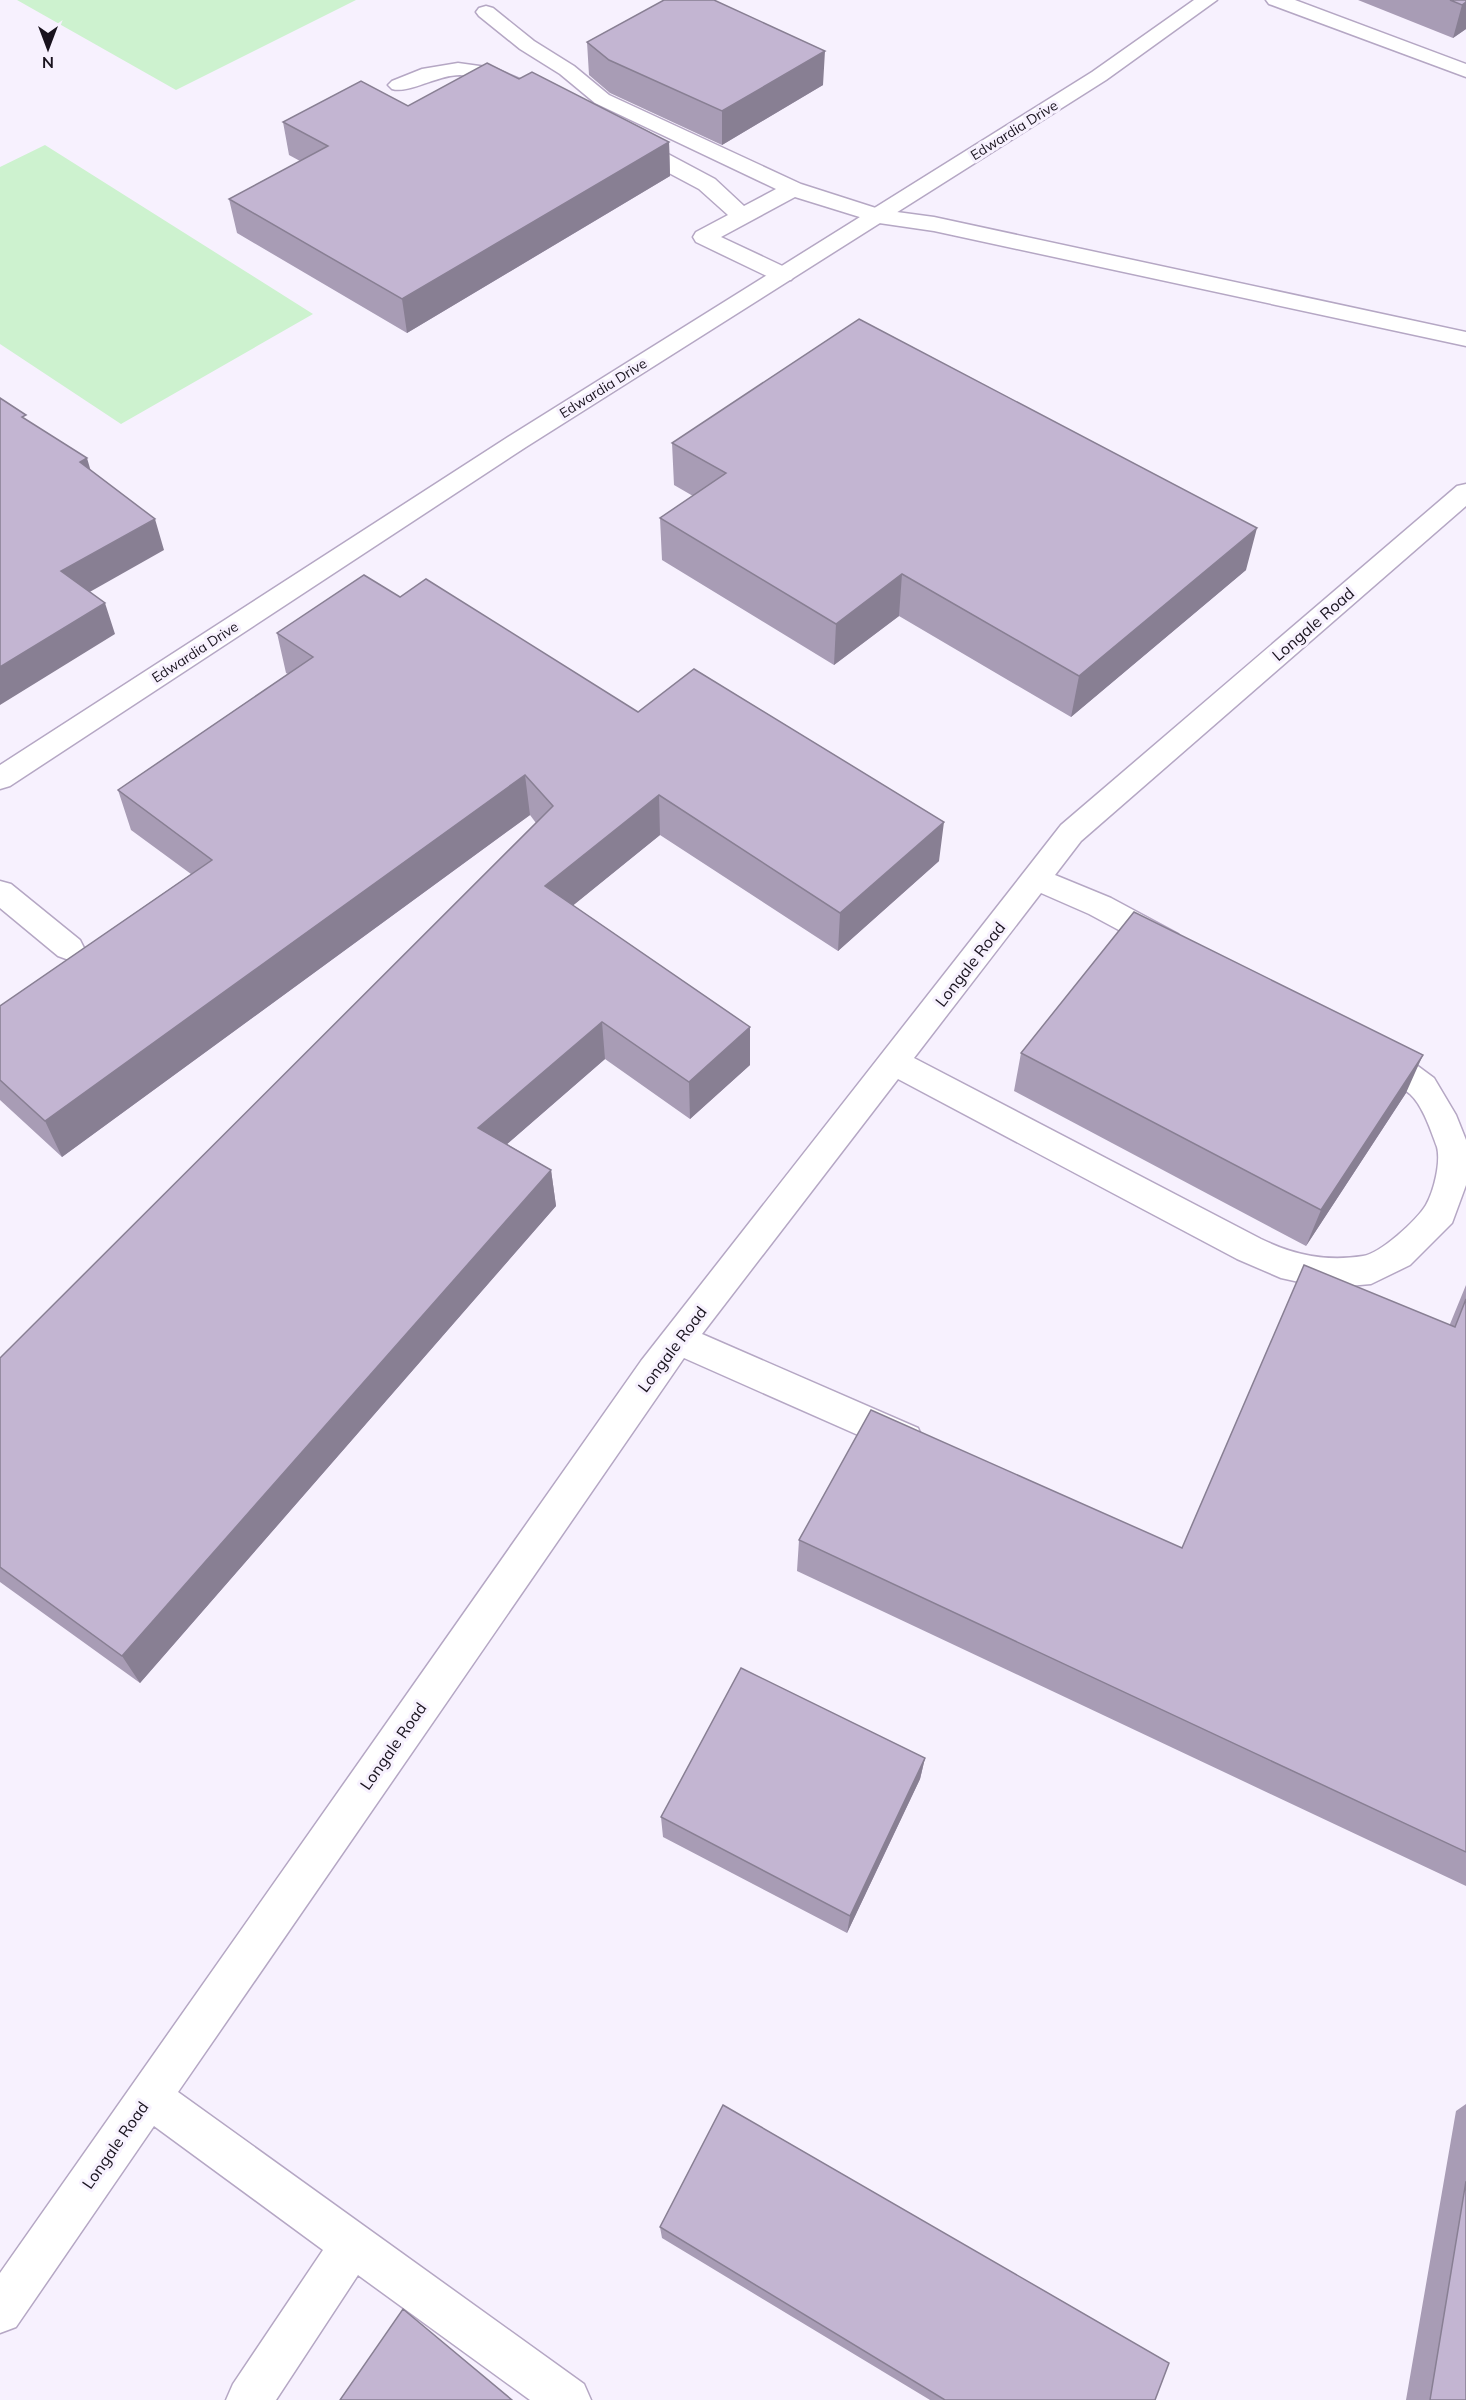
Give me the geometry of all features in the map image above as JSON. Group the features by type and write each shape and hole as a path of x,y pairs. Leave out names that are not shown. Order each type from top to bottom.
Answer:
{"street":[{"name":"Edwardia Drive","path":"0,779 516,442 1099,76 1207,0"},
{"path":"1276,0 1466,71"},
{"path":"486,12 527,45 567,70 602,99 793,189 879,216 934,224 1466,339"},
{"path":"399,85 428,71 468,68 504,79 540,96"},
{"path":"613,135 707,184 743,217"},
{"path":"783,275 704,237 793,189"},
{"name":"Longale Road","path":"0,2311 639,1392 1071,833 1466,492"},
{"path":"1036,879 1100,906 1190,954"},
{"path":"0,892 69,948"},
{"path":"893,1062 1249,1249 1281,1264 1326,1274 1371,1270 1398,1255 1440,1213 1452,1178 1454,1150 1440,1115 1423,1087 1377,1053 1356,1042"},
{"path":"679,1340 931,1451"},
{"path":"149,2097 568,2400"},
{"path":"249,2400 353,2244"}],"green space":[{"path":"17,0 356,0 176,90"},
{"path":"45,145 313,314 121,424 0,344 0,167"}],"building":[{"path":"664,0 714,0 825,51 722,111 609,60 587,42"},
{"path":"1450,0 1466,0 1466,2 1462,5"},
{"path":"487,63 519,79 532,72 669,142 402,299 229,199 328,146 283,122 361,81 408,106"},
{"path":"859,319 1257,528 1079,676 902,574 836,624 660,518 726,473 672,443"},
{"path":"0,398 26,415 22,417 87,458 80,462 155,519 61,571 105,603 0,667"},
{"path":"364,575 400,597 426,579 638,712 694,669 944,822 840,913 659,795 545,886 750,1027 689,1082 602,1022 478,1128 551,1170 122,1656 0,1567 0,1358 553,806 525,775 45,1121 0,1080 0,1006 212,860 118,790 313,657 277,633"},
{"path":"1134,912 1423,1055 1321,1210 1021,1053"},
{"path":"1304,1265 1455,1327 1466,1299 1466,1852 799,1540 871,1410 1182,1548"},
{"path":"741,1668 925,1758 850,1916 661,1817"},
{"path":"723,2105 1169,2363 1155,2400 945,2400 660,2227"},
{"path":"1466,2181 1466,2400 1430,2400"},
{"path":"403,2309 512,2400 340,2400"}]}
